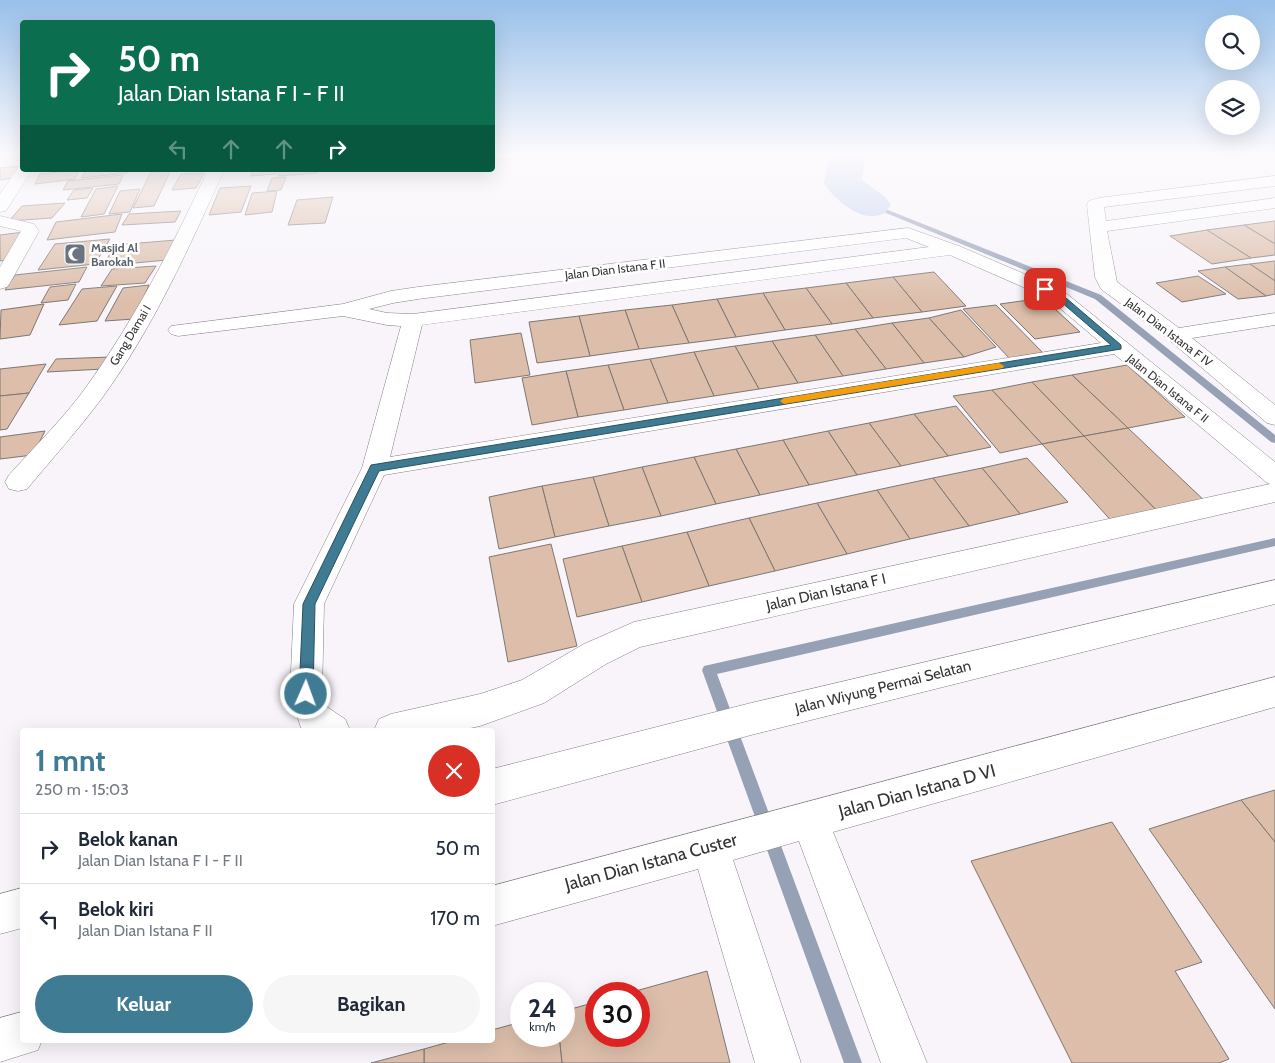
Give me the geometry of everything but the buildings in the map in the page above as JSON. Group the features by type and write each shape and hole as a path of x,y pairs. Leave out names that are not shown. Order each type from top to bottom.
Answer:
{"street":[{"name":"Gang Damai I","path":"18,482 94,393 136,328 184,240 201,203"},
{"name":"Jalan Dian Istana F IV","path":"1107,203 1096,204 1097,227 1108,285 1175,335 1275,417"},
{"path":"1097,227 1271,203"},
{"path":"0,221 28,228 30,231 0,283"},
{"name":"Jalan Dian Istana F II","path":"344,310 367,302 409,294 903,233 953,250 1055,294 1275,476"},
{"name":"Jalan Dian Istana F II","path":"344,310 387,319 413,320 953,250"},
{"path":"178,330 344,310"},
{"path":"1175,335 1275,319"},
{"path":"330,728 313,717 306,694 309,604 375,468 413,320"},
{"path":"375,468 1118,347"},
{"name":"Jalan Dian Istana F I","path":"400,728 480,710 532,692 595,654 634,635 1275,492"},
{"name":"Jalan Wiyung Permai Selatan","path":"495,785 751,719 1275,592"},
{"name":"Jalan Dian Istana D VI","path":"795,824 1275,692"},
{"path":"795,824 904,1063"},
{"name":"Jalan Dian Istana Custer","path":"495,905 795,824"},
{"path":"720,843 778,1063"},
{"path":"0,914 20,909"},
{"path":"0,1040 20,1035"}],"waterway":[{"path":"871,205 1098,297 1275,440"},
{"path":"853,1063 709,670 1275,542"}],"slow traffic":[{"path":"784,401 999,366"}],"place":[{"name":"Masjid Al Barokah","path":"75,254"}],"route":[{"path":"306,694 309,604 375,468 1118,347 1063,299 1045,289"}]}
